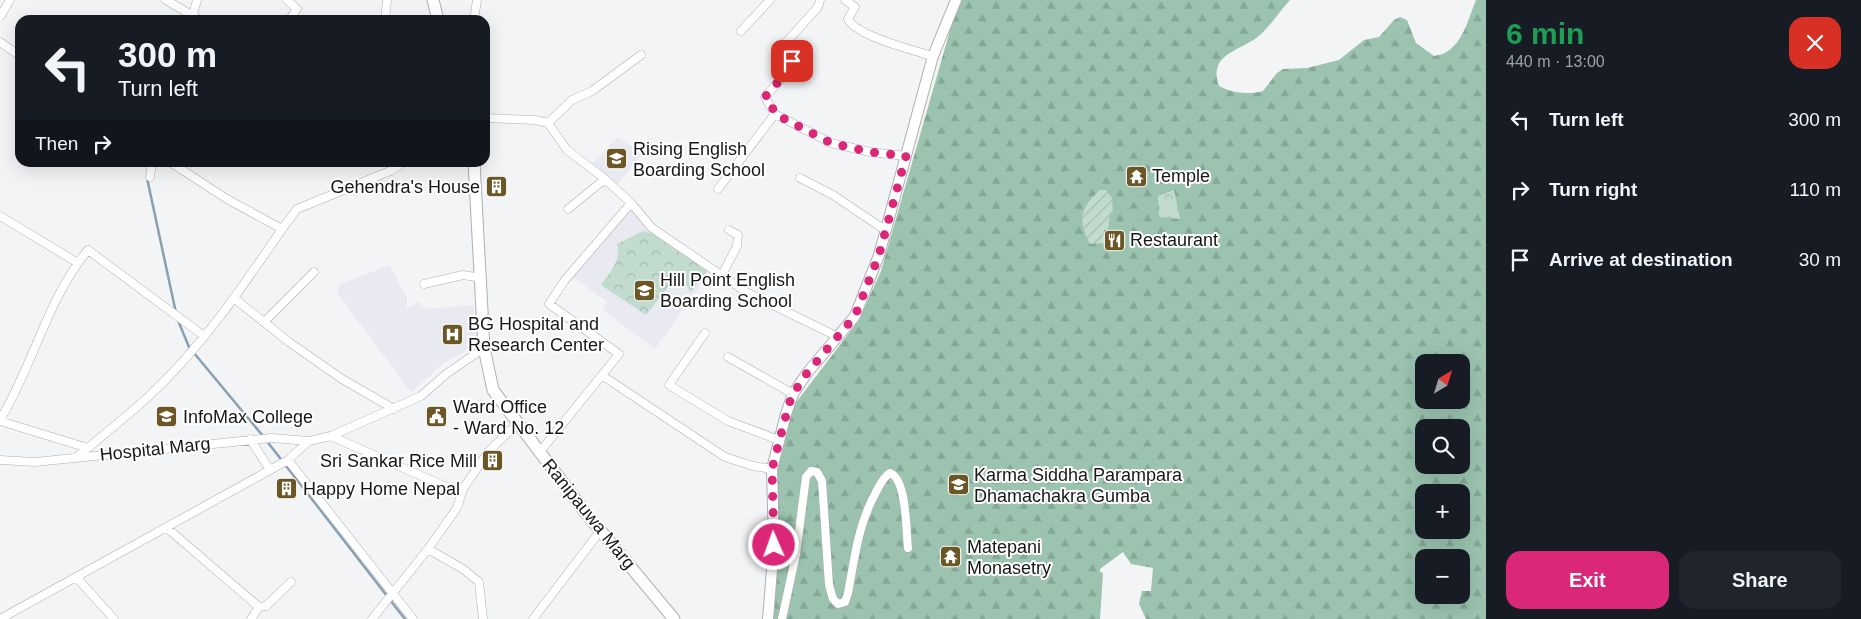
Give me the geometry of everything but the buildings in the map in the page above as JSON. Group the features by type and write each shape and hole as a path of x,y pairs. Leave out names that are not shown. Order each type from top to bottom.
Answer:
{"main road":[{"path":"434,0 437,15"},
{"path":"768,619 774,545 772,469 779,440 793,394 807,373 855,316 879,255 933,56 956,0"},
{"name":"Ranipauwa Marg","path":"473,167 482,278 484,348 493,390 517,424 672,618"}],"street":[{"path":"0,17 10,0"},
{"path":"166,0 189,15"},
{"path":"193,15 197,0"},
{"path":"287,0 297,9 293,15"},
{"path":"386,15 387,0"},
{"path":"475,15 477,0"},
{"path":"741,30 770,0"},
{"path":"820,0 818,8 780,48 792,61 786,73 765,97 770,102 775,114 831,143 870,152 906,156"},
{"path":"845,0 855,7 848,19 857,27 873,36 910,50 933,56"},
{"path":"0,42 15,52"},
{"path":"548,123 572,100 592,91 641,55"},
{"path":"718,189 775,114"},
{"path":"490,118 535,120 548,123 566,150 605,179 631,203 652,228 746,292 838,337"},
{"path":"150,177 151,167"},
{"path":"178,167 227,199 282,229"},
{"path":"78,456 149,396 204,336 235,299 297,209 397,167"},
{"path":"800,178 833,196 885,230"},
{"path":"568,210 605,179"},
{"path":"540,453 619,354 549,304 565,280 631,203"},
{"path":"0,216 78,262"},
{"path":"722,275 737,246 738,236 729,230"},
{"path":"88,448 0,421 24,376 37,340 78,262 88,250 204,336"},
{"path":"264,322 314,272"},
{"path":"424,284 463,275 482,278"},
{"path":"235,299 288,342 342,379 394,409"},
{"path":"704,333 669,385 728,421 779,440"},
{"path":"0,618 288,460 309,441 331,436 421,396 446,374 484,348"},
{"path":"728,357 793,394"},
{"path":"603,376 725,457 753,466 772,469"},
{"path":"372,619 428,549 457,508 463,488 488,452 517,424"},
{"path":"331,436 451,489 463,488"},
{"name":"Hospital Marg","path":"0,460 35,462 250,439 272,438 309,441"},
{"path":"250,439 270,470"},
{"path":"288,460 413,619"},
{"path":"782,619 796,554 806,477 811,471 817,472 822,481 829,585 833,599 838,604 845,602 848,592 859,529 865,513 884,478 890,473 896,477 901,486 908,548"},
{"path":"167,528 259,607"},
{"path":"533,619 601,530"},
{"path":"428,549 463,569 479,582 483,619"},
{"path":"76,577 114,619"},
{"path":"251,619 259,607 266,606 292,582"}],"shaded area":[{"name":"Rising English Boarding School","path":"618,137 642,154 617,185 592,164"},
{"name":"Hill Point English Boarding School","path":"630,207 647,228 710,271 655,349 603,310 607,302 573,277"},
{"path":"389,265 407,297 406,309 418,302 426,309 473,305 480,342 444,363 411,392 337,293 339,285"}],"green space":[{"path":"962,0 1290,0 1260,35 1228,54 1218,66 1219,86 1235,92 1252,93 1263,91 1277,73 1283,69 1307,68 1339,60 1364,40 1379,37 1394,20 1400,17 1407,20 1416,43 1434,56 1443,54 1457,43 1462,35 1476,0 1486,0 1486,619 1146,619 1139,604 1142,591 1151,591 1153,568 1131,564 1123,552 1100,569 1100,572 1103,573 1100,619 768,619 774,472 791,409 859,320 881,271 953,20"},
{"path":"1100,190 1106,190 1112,198 1113,212 1110,213 1108,230 1104,230 1104,243 1090,244 1083,228 1083,215 1088,203"},
{"path":"1174,190 1180,219 1159,217 1158,196"},
{"path":"643,231 655,234 707,271 691,292 686,285 672,282 646,315 601,285 617,261 617,244"}],"waterway":[{"path":"147,178 176,313"},
{"path":"177,318 189,347 263,436"},
{"path":"266,440 387,596"},
{"path":"390,600 405,619"}],"place":[{"name":"Rising English Boarding School","path":"617,159"},
{"name":"Temple","path":"1136,176"},
{"name":"Gehendra's House","path":"496,187"},
{"name":"Restaurant","path":"1114,240"},
{"name":"Hill Point English Boarding School","path":"644,290"},
{"name":"BG Hospital and Research Center","path":"452,334"},
{"name":"InfoMax College","path":"167,417"},
{"name":"Ward Office - Ward No. 12","path":"437,417"},
{"name":"Sri Sankar Rice Mill","path":"493,461"},
{"name":"Karma Siddha Parampara Dhamachakra Gumba","path":"958,485"},
{"name":"Happy Home Nepal","path":"287,489"},
{"name":"Matepani Monasetry","path":"951,557"}],"route":[{"path":"774,545 772,469 789,404 793,394 807,373 855,316 879,255 906,156 870,152 831,143 775,114 770,102 765,97 786,73 792,61"}]}
